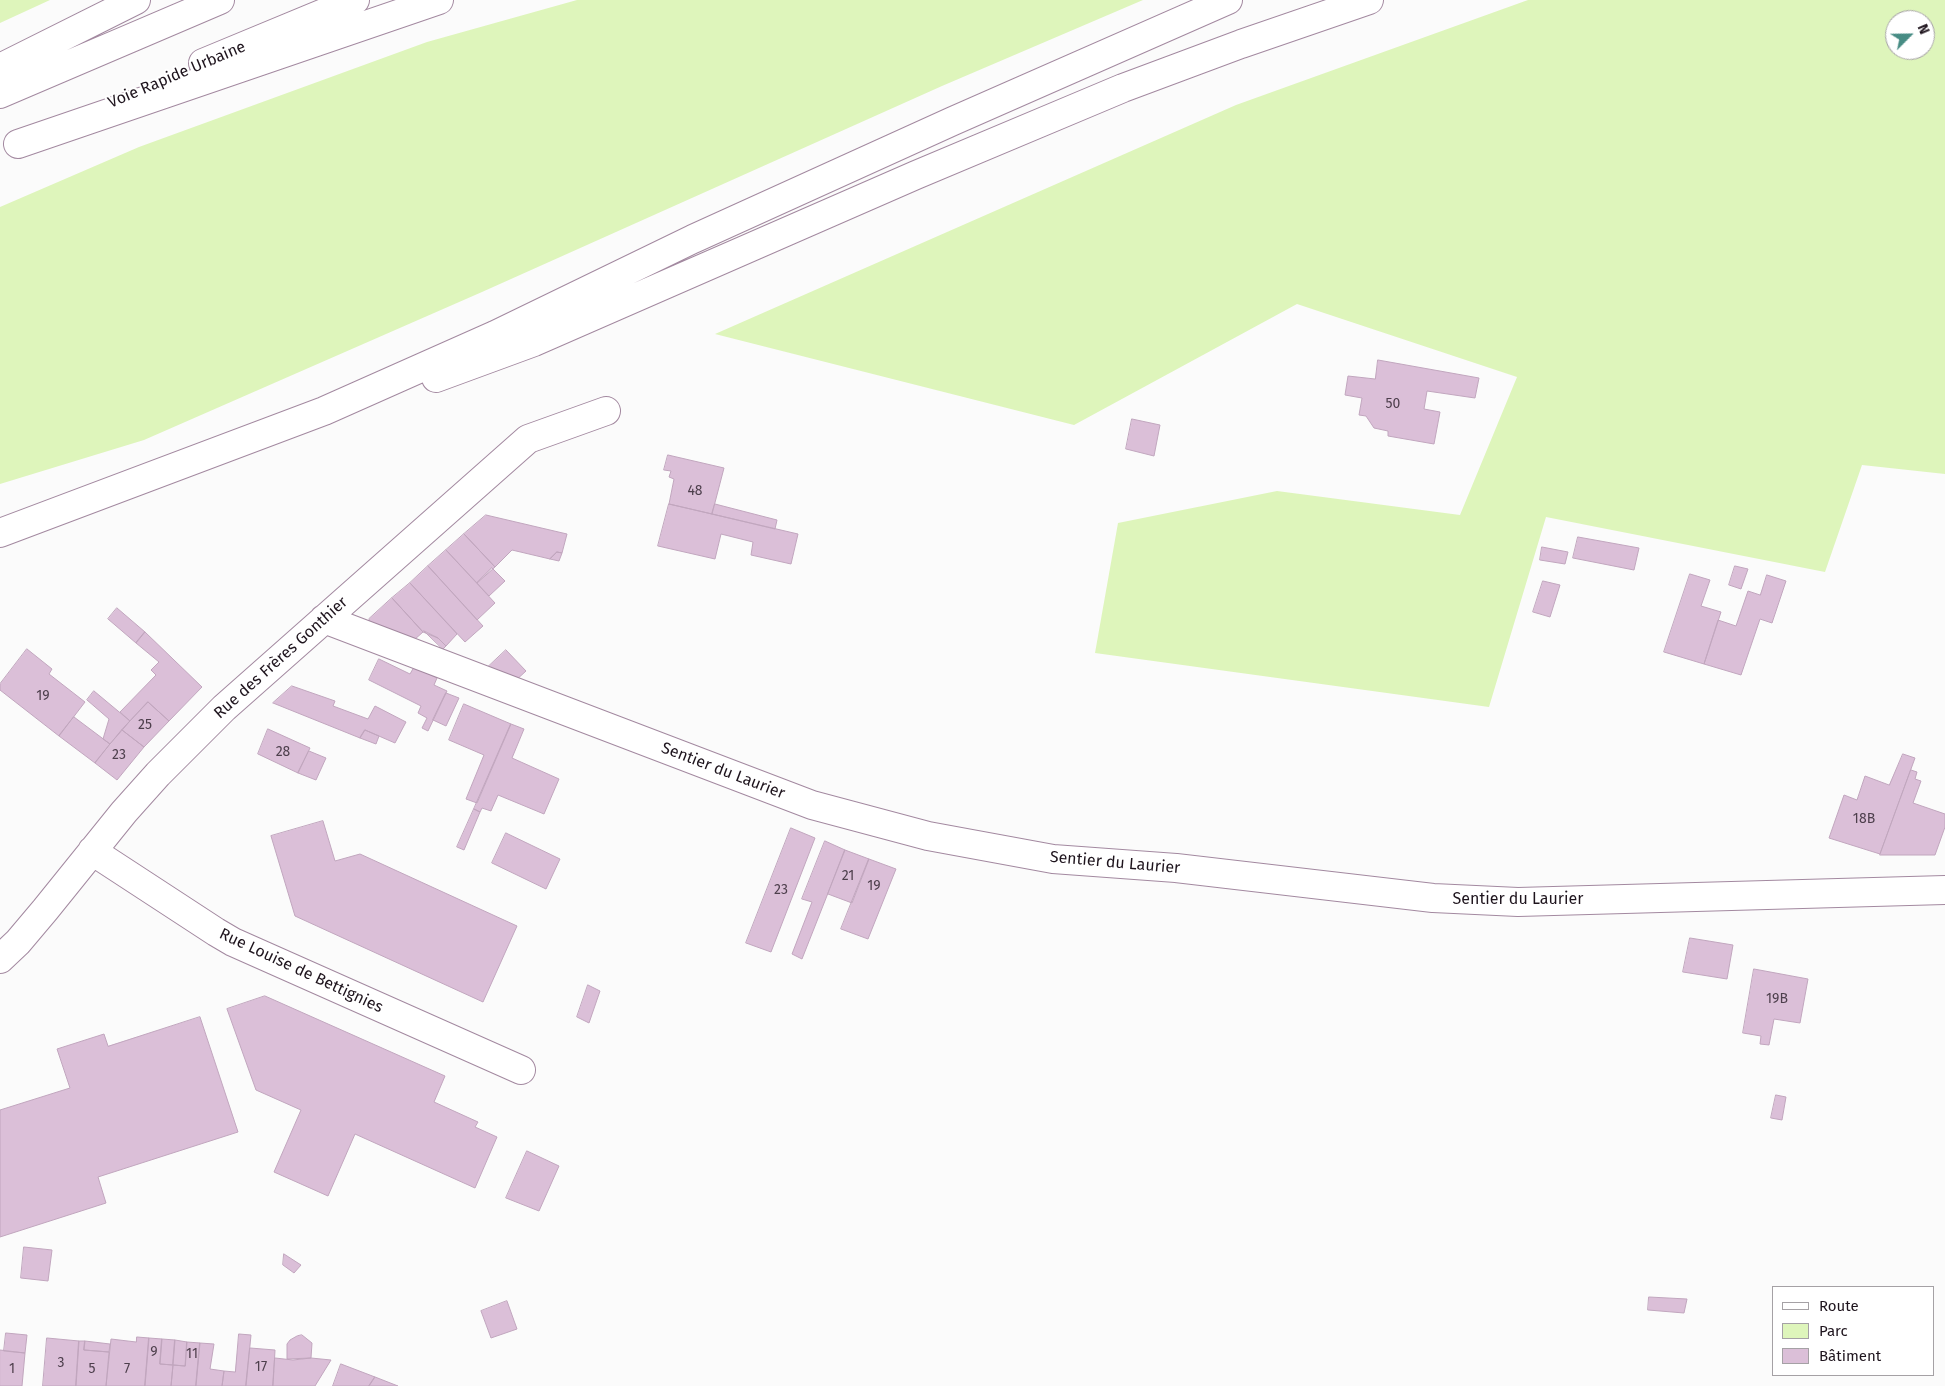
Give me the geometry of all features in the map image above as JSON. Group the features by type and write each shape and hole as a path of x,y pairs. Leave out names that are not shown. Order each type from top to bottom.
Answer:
{"main road":[{"path":"0,68 136,0"},
{"path":"0,94 220,0"},
{"name":"Voie Rapide Urbaine","path":"9,148 204,62 355,0"},
{"path":"9,148 439,0"},
{"path":"0,533 324,411 503,331 693,239 1228,0"},
{"path":"324,411 460,371 534,342 925,171 1124,88 1268,34 1369,0"},
{"name":"Rue des Frères Gonthier","path":"0,959 46,910 130,806 196,735 324,619 528,439 606,411"},
{"name":"Sentier du Laurier","path":"324,619 812,805 928,836 1053,859 1176,868 1433,898 1474,901 1558,901 1945,890"},
{"name":"Rue Louise de Bettignies","path":"92,851 233,942 520,1070"}],"green space":[{"path":"0,0 50,0 0,23"},
{"path":"577,0 1143,0 942,86 482,292 144,440 0,484 0,207 139,147 427,42"},
{"path":"1528,0 1945,0 1945,474 1862,465 1825,572 1546,517 1489,707 1095,653 1118,523 1277,491 1460,515 1517,377 1297,304 1074,425 715,334 1236,105"}],"building":[{"path":"1378,360 1479,378 1475,398 1427,391 1424,409 1440,412 1434,444 1388,436 1388,431 1374,428 1366,416 1359,415 1362,398 1345,395 1348,376 1375,379"},
{"path":"1132,419 1160,425 1154,456 1126,449"},
{"path":"668,455 724,468 712,514 669,504 674,479 669,477 671,471 664,470"},
{"path":"669,504 798,534 791,564 751,555 753,542 721,534 715,559 658,546"},
{"path":"715,504 777,520 775,529 712,514"},
{"path":"486,515 567,534 562,553 557,552 550,559 512,550 495,567 464,534"},
{"path":"464,534 495,567 477,583 446,550"},
{"path":"1578,537 1639,548 1634,570 1573,558"},
{"path":"1542,547 1568,552 1565,564 1540,560"},
{"path":"446,550 495,603 477,620 428,566"},
{"path":"557,552 562,553 559,561 550,559"},
{"path":"428,566 483,626 465,642 410,583"},
{"path":"1735,566 1748,569 1741,589 1729,585"},
{"path":"492,568 505,581 489,596 477,583"},
{"path":"1690,574 1710,580 1701,606 1721,612 1704,664 1664,652"},
{"path":"1767,575 1786,581 1772,623 1760,619 1741,675 1704,664 1718,620 1736,626 1748,591 1760,595"},
{"path":"1543,581 1560,585 1550,617 1533,612"},
{"path":"410,583 457,634 446,646 438,638 423,632 392,598"},
{"path":"392,598 423,632 414,640 371,628 369,619"},
{"path":"117,608 145,632 136,643 108,619"},
{"path":"424,631 438,638 446,646 443,649"},
{"path":"145,632 202,687 169,721 148,702 130,721 120,712 156,675 151,670 159,662 136,643"},
{"path":"27,649 52,669 49,674 85,702 59,736 0,690 0,684"},
{"path":"506,650 526,671 514,682 488,667"},
{"path":"379,659 410,674 414,667 437,678 434,685 447,691 428,731 422,728 427,718 418,713 421,706 369,680"},
{"path":"292,686 335,701 333,706 368,719 375,706 406,722 395,743 365,730 360,738 273,703"},
{"path":"94,691 130,721 110,744 103,739 109,719 87,700"},
{"path":"446,693 459,698 446,726 433,720"},
{"path":"148,702 169,721 144,747 122,730"},
{"path":"464,704 511,724 477,803 466,799 484,755 449,740"},
{"path":"74,717 110,744 95,763 59,736"},
{"path":"511,724 524,729 512,758 559,779 544,814 498,795 491,811 482,808 480,812 474,809"},
{"path":"268,729 310,748 298,773 258,754"},
{"path":"122,730 144,747 117,780 95,763"},
{"path":"365,730 379,736 376,744 360,738"},
{"path":"309,751 326,758 316,780 298,773"},
{"path":"1903,754 1915,758 1880,854 1829,838 1844,795 1857,800 1865,776 1889,785"},
{"path":"1911,770 1917,772 1915,779 1921,781 1913,803 1945,814 1945,827 1935,855 1880,855"},
{"path":"474,809 480,812 464,850 457,847"},
{"path":"323,821 335,861 360,854 517,926 483,1002 295,916 271,836"},
{"path":"791,828 815,838 771,952 746,943"},
{"path":"506,833 560,859 546,889 492,863"},
{"path":"825,841 845,850 802,959 792,954 812,902 802,899"},
{"path":"845,850 869,859 852,903 828,894"},
{"path":"869,859 896,869 868,939 841,929"},
{"path":"1690,938 1733,945 1727,979 1683,972"},
{"path":"1754,969 1808,979 1800,1023 1774,1019 1769,1045 1760,1044 1761,1036 1743,1033"},
{"path":"588,985 600,991 589,1023 577,1017"},
{"path":"265,996 445,1076 434,1102 478,1122 475,1127 497,1137 475,1188 355,1134 328,1196 274,1172 301,1110 256,1090 227,1009"},
{"path":"200,1017 238,1132 98,1177 106,1203 0,1237 0,1110 70,1088 57,1049 104,1034 108,1046"},
{"path":"1776,1095 1786,1097 1782,1120 1771,1118"},
{"path":"527,1151 559,1166 539,1211 506,1198"},
{"path":"24,1247 52,1250 48,1281 21,1278"},
{"path":"284,1254 301,1265 294,1273 283,1265"},
{"path":"1649,1297 1687,1299 1684,1313 1648,1310"},
{"path":"507,1301 517,1329 491,1338 481,1311"},
{"path":"6,1333 27,1335 25,1353 4,1351"},
{"path":"239,1334 251,1335 246,1386 222,1386 224,1371 235,1372"},
{"path":"302,1335 312,1343 311,1358 287,1359 287,1344 290,1340"},
{"path":"137,1337 149,1338 145,1386 106,1386 111,1339 136,1342"},
{"path":"47,1338 79,1341 76,1386 43,1386"},
{"path":"149,1338 162,1339 160,1364 173,1365 171,1386 145,1386"},
{"path":"162,1339 175,1340 173,1365 160,1364"},
{"path":"175,1340 187,1342 185,1366 173,1365"},
{"path":"79,1341 85,1341 84,1350 109,1352 106,1386 76,1386"},
{"path":"85,1341 110,1344 109,1352 84,1350"},
{"path":"187,1342 200,1343 196,1386 171,1386 173,1365 185,1366"},
{"path":"200,1343 214,1344 210,1369 224,1371 222,1386 196,1386"},
{"path":"250,1348 275,1350 273,1386 246,1386"},
{"path":"0,1350 25,1353 22,1386 0,1386"},
{"path":"275,1358 331,1360 315,1386 273,1386"},
{"path":"341,1364 375,1377 369,1386 333,1386"},
{"path":"375,1377 398,1386 369,1386"}]}
